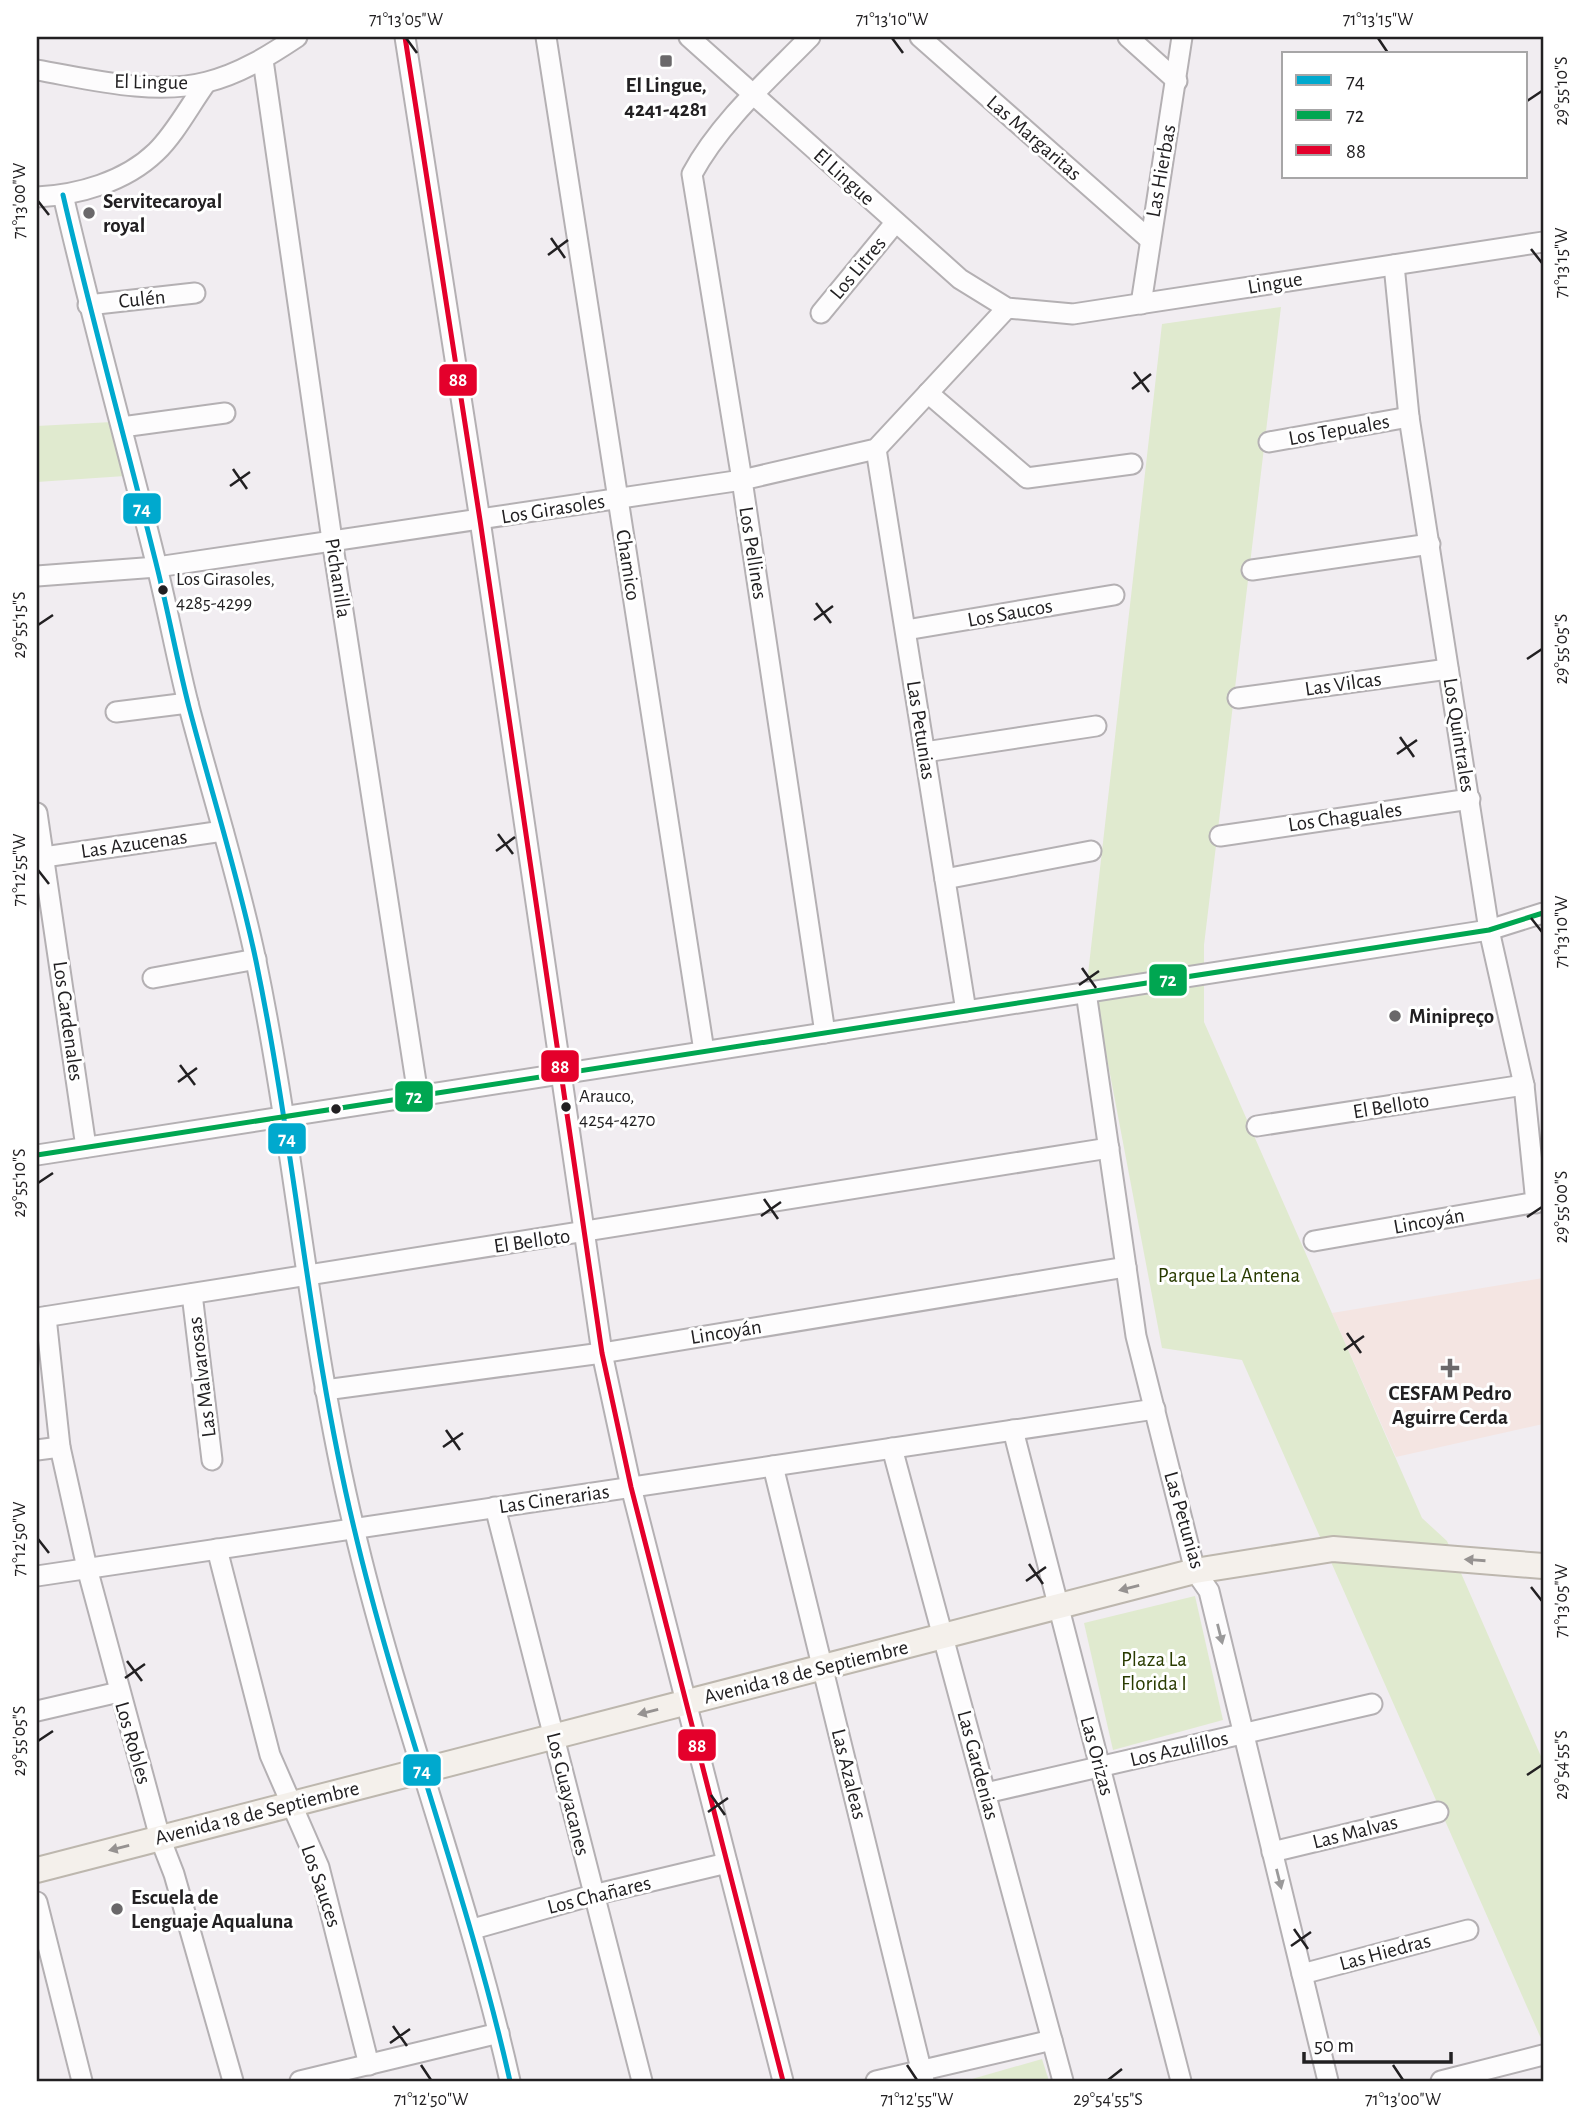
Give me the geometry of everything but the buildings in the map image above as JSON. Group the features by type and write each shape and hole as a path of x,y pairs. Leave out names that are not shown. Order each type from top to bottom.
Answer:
{"main road":[{"name":"Avenida 18 de Septiembre","path":"37,1870 1195,1571 1333,1549 1543,1566"}],"street":[{"name":"El Lingue","path":"37,70 100,81 162,86 206,83 263,60 298,37"},
{"path":"405,37 480,520 602,1353 631,1487 783,2081"},
{"name":"Chamico","path":"545,37 704,1051"},
{"name":"El Lingue","path":"689,37 960,279 1007,308"},
{"name":"Los Pellines","path":"810,37 754,94 701,157 692,174 742,480 825,1033"},
{"name":"Las Margaritas","path":"920,37 1149,239"},
{"path":"1128,37 1177,81"},
{"name":"Las Hierbas","path":"1141,304 1182,37"},
{"name":"Pichanilla","path":"263,60 332,540 418,1095"},
{"path":"37,197 63,195 125,175 157,152 206,83"},
{"path":"63,195 88,304 157,567 188,703 256,959 284,1116 325,1390 354,1529 420,1771 472,1929 510,2081"},
{"name":"Los Litres","path":"821,313 895,223"},
{"name":"Lingue","path":"1007,308 1073,314 1543,242"},
{"name":"Los Quintrales","path":"1394,265 1409,417 1448,669 1489,930 1524,1085 1540,1202"},
{"name":"Culén","path":"88,304 195,293"},
{"path":"876,449 1007,308"},
{"path":"928,393 1027,478 1132,464"},
{"path":"122,428 225,413"},
{"name":"Los Tepuales","path":"1269,442 1409,417"},
{"name":"Los Girasoles","path":"37,576 157,567 480,520 742,480 876,449"},
{"name":"Las Petunias","path":"876,449 966,1011"},
{"path":"1252,570 1430,544"},
{"name":"Los Saucos","path":"905,631 1114,595"},
{"name":"Las Vilcas","path":"1238,698 1448,669"},
{"path":"116,712 188,703"},
{"path":"925,752 1096,726"},
{"name":"Los Chaguales","path":"1220,835 1470,799"},
{"name":"Los Cardenales","path":"37,813 86,1147"},
{"name":"Las Azucenas","path":"44,857 223,831"},
{"path":"945,879 1091,850"},
{"path":"37,1155 1489,930 1543,914"},
{"path":"153,978 256,959"},
{"name":"Las Petunias","path":"1086,992 1136,1336 1195,1571 1209,1591 1328,2081"},
{"name":"El Belloto","path":"1257,1126 1524,1085"},
{"name":"El Belloto","path":"41,1317 307,1273 586,1233 1109,1148"},
{"name":"Lincoyán","path":"1314,1241 1540,1202"},
{"name":"Lincoyán","path":"325,1390 602,1353 1126,1267"},
{"name":"Las Malvarosas","path":"192,1294 212,1460"},
{"name":"Los Robles","path":"41,1317 60,1447 87,1568 160,1838 174,1874 233,2081"},
{"name":"Las Cinerarias","path":"37,1576 1154,1409"},
{"name":"Las Orizas","path":"1013,1430 1181,2081"},
{"path":"37,1450 60,1447"},
{"name":"Las Gardenias","path":"892,1448 1063,2081"},
{"name":"Las Azaleas","path":"774,1466 923,2076"},
{"name":"Los Guayacanes","path":"495,1507 642,2081"},
{"name":"Los Sauces","path":"217,1549 249,1684 270,1755 289,1805 319,1867 369,2065"},
{"path":"37,1711 119,1692"},
{"name":"Los Azulillos","path":"986,1793 1372,1704"},
{"name":"Las Malvas","path":"1272,1852 1438,1812"},
{"name":"Los Chañares","path":"472,1929 593,1895 726,1863"},
{"path":"37,1902 82,2081"},
{"name":"Las Hiedras","path":"1302,1975 1468,1930"},
{"path":"300,2081 499,2033"},
{"path":"876,2081 923,2076 1052,2040"},
{"path":"1441,2081 1543,2056"}],"shaded area":[{"name":"CESFAM Pedro Aguirre Cerda","path":"1543,1278 1543,1424 1396,1457 1332,1313"}],"green space":[{"name":"Parque La Antena","path":"1281,307 1204,945 1204,1022 1422,1518 1447,1541 1543,1761 1543,2043 1242,1360 1162,1348 1102,1032 1088,974 1162,324"},
{"path":"112,422 125,476 37,482 37,426"},
{"name":"Plaza La Florida I","path":"1195,1596 1223,1720 1113,1750 1084,1623"},
{"path":"1042,2059 1049,2081 965,2081"}],"transit line":[{"name":"88","path":"405,37 480,520 602,1353 631,1487 783,2081"},
{"name":"74","path":"63,195 159,574 189,707 233,865 256,961 270,1032 325,1387 354,1528 391,1667 474,1942 510,2081"},
{"name":"72","path":"37,1155 1489,930 1543,913"}],"place":[{"name":"El Lingue, 4241-4281","path":"666,61"},
{"name":"Servitecaroyal royal","path":"89,213"},
{"name":"Los Girasoles, 4285-4299","path":"163,590"},
{"name":"Minipreço","path":"1395,1016"},
{"name":"Arauco, 4254-4270","path":"566,1107"},
{"name":"CESFAM Pedro Aguirre Cerda","path":"1450,1368"},
{"name":"Escuela de Lenguaje Aqualuna","path":"117,1909"}]}
